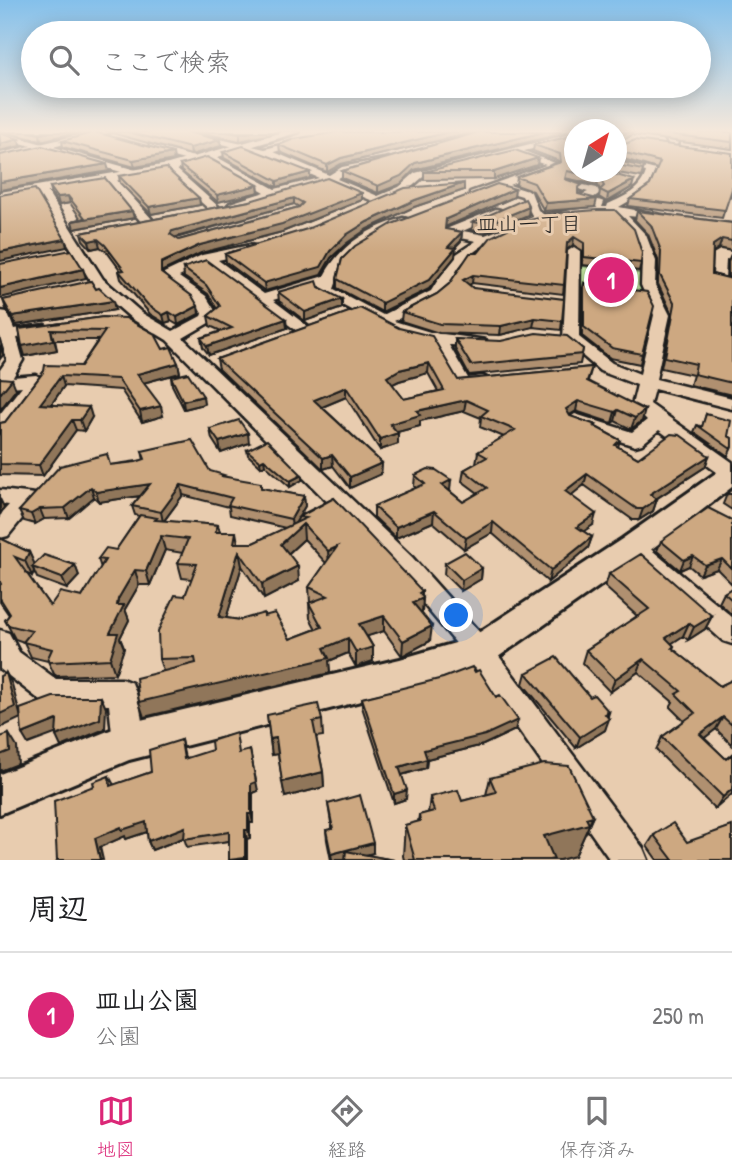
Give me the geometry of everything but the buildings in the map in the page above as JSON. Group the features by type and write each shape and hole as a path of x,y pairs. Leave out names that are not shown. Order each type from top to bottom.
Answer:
{"street":[{"path":"133,172 139,174"},
{"path":"0,196 148,172"},
{"path":"173,172 206,211 222,223"},
{"path":"231,172 273,192"},
{"path":"310,172 378,200"},
{"path":"206,211 250,202 273,192 328,180 341,172"},
{"path":"356,210 403,188 419,175 430,172"},
{"path":"463,198 534,172"},
{"path":"632,172 644,179"},
{"path":"613,208 612,206 642,190 646,172"},
{"path":"12,177 41,190 76,244 92,283 173,337 200,367 404,564 480,651 631,860"},
{"path":"110,179 154,221 135,224"},
{"path":"570,183 595,193 583,198 613,208 679,218"},
{"path":"463,184 517,189 518,202"},
{"path":"403,188 427,187"},
{"path":"518,202 541,218"},
{"path":"486,239 450,232 518,202"},
{"path":"0,794 128,741 400,675 480,651 633,547 705,505 732,473 708,450 658,421 641,405 662,315 648,285 649,261 640,235 613,208 590,209 541,218 486,239 457,260 436,294 382,321"},
{"path":"418,216 372,234 354,246 337,260 326,291 405,332 439,341 500,343"},
{"path":"173,337 211,317 201,299 169,276 207,258 259,247 238,236"},
{"path":"574,251 566,301 565,339 608,368 646,382 732,404"},
{"path":"732,256 720,254 718,282 732,284"},
{"path":"207,258 261,299 310,328 278,340"},
{"path":"261,299 330,279"},
{"path":"0,383 15,360 3,309"},
{"path":"338,318 361,310"},
{"path":"117,319 144,320"},
{"path":"8,334 66,326"},
{"path":"439,341 463,384 502,379"},
{"path":"200,367 226,358"},
{"path":"582,371 608,368"},
{"path":"0,383 36,380 0,427"},
{"path":"575,420 635,440 658,421"},
{"path":"0,497 27,499 0,530"},
{"path":"633,547 732,633"},
{"path":"0,641 9,660 51,692 122,692 128,741"}],"green space":[{"path":"574,265 649,274 655,301 573,288"}],"place":[{"name":"皿山公園","path":"611,280"}],"district":[{"name":"皿山一丁目","path":"529,223"}]}
